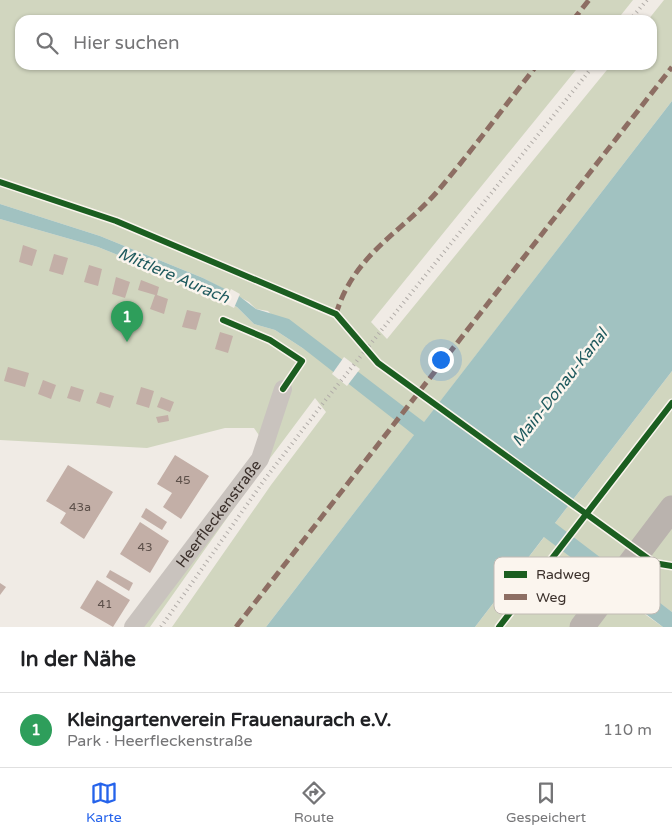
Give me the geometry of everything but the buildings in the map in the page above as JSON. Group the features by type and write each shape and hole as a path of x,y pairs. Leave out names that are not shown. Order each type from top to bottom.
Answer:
{"street":[{"name":"Heerfleckenstraße","path":"133,627 260,459 283,389"},
{"path":"635,557 672,508"},
{"path":"582,627 592,614"}],"green space":[{"path":"0,0 633,0 621,15 15,15 15,70 576,70 371,322 387,339 607,70 657,70 657,15 652,15 664,0 672,0 672,101 266,627 172,627 271,485 326,412 315,398 256,477 150,627 141,627 267,447 254,428 225,428 147,448 0,440 0,219 98,247 200,288 237,307 254,324 275,330 304,349 268,311 256,309 249,302 203,278 100,236 0,204"},
{"path":"672,371 672,612 660,603 660,557 529,557"},
{"path":"494,602 494,614 644,614 663,627 475,627"}],"water":[{"path":"672,101 672,371 555,523 600,557 570,557 544,537 529,557 494,557 494,602 475,627 266,627 414,435 304,349 275,330 254,324 237,307 200,288 98,247 0,219 0,204 100,236 203,278 239,296 256,309 289,319 424,422"},
{"path":"660,603 672,612 672,627 663,627 646,614 660,614"}],"pier":[{"path":"231,289 240,294 234,308 224,303"},
{"path":"344,357 360,369 347,386 332,374"}],"railway":[{"path":"634,15 647,0"},
{"path":"161,627 265,479 324,402 590,70"}],"marked path":[{"path":"577,15 589,0"},
{"path":"236,627 672,67"},
{"path":"336,314 354,276 366,261 378,247 436,193 533,70"}],"cycle path":[{"path":"0,182 116,221 336,314 378,363 646,557"},
{"path":"223,320 270,340 302,361 283,389"},
{"path":"553,557 672,403"},
{"path":"660,564 672,566"},
{"path":"499,627 509,614"}],"place":[{"name":"Kleingartenverein Frauenaurach e.V.","path":"127,342"}],"water label":[{"name":"Mittlere Aurach","path":"174,275"},
{"name":"Main-Donau-Kanal","path":"559,387"}]}
